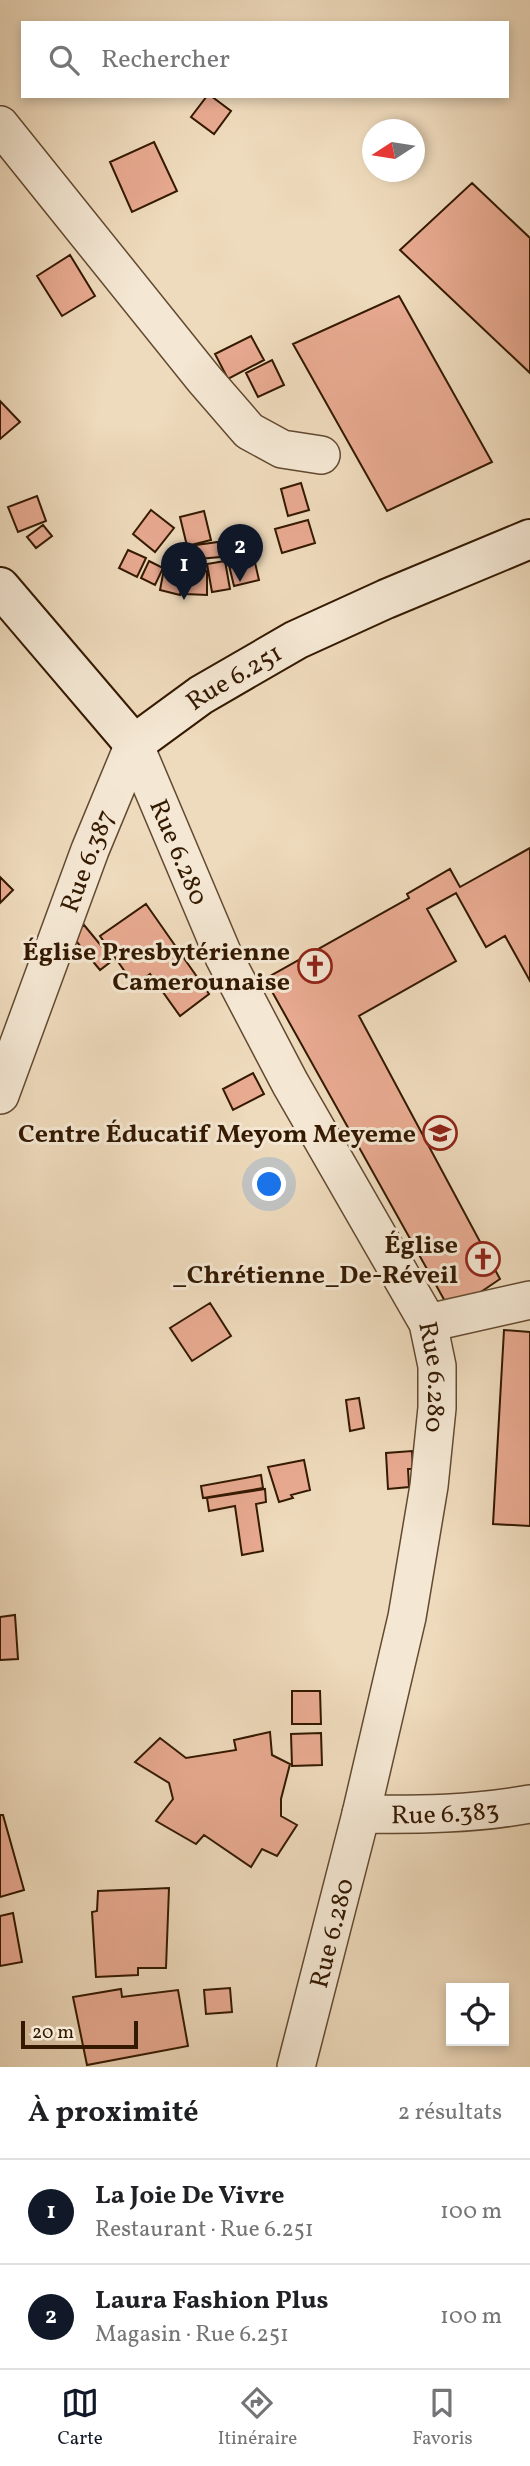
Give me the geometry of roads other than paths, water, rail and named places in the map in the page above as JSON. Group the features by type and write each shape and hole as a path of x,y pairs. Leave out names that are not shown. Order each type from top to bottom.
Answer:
{"main road":[{"name":"Rue 6.251","path":"134,744 201,695 296,640 386,598 530,539"},
{"path":"0,587 134,744"}],"street":[{"path":"0,125 249,431 282,449 321,455"},
{"name":"Rue 6.387","path":"0,1095 90,850 134,744"},
{"name":"Rue 6.280","path":"134,744 224,957 290,1083 428,1323 437,1366 437,1408 429,1486 407,1617 361,1814 296,2067"},
{"path":"428,1323 530,1300"},
{"name":"Rue 6.383","path":"361,1814 428,1815 530,1804"}],"place":[{"name":"Laura Fashion Plus","path":"240,582"},
{"name":"La Joie De Vivre","path":"184,600"},
{"name":"Église Presbytérienne Camerounaise","path":"315,966"},
{"name":"Centre Éducatif Meyom Meyeme","path":"440,1133"},
{"name":"Église _Chrétienne_De-Réveil","path":"483,1259"}]}
